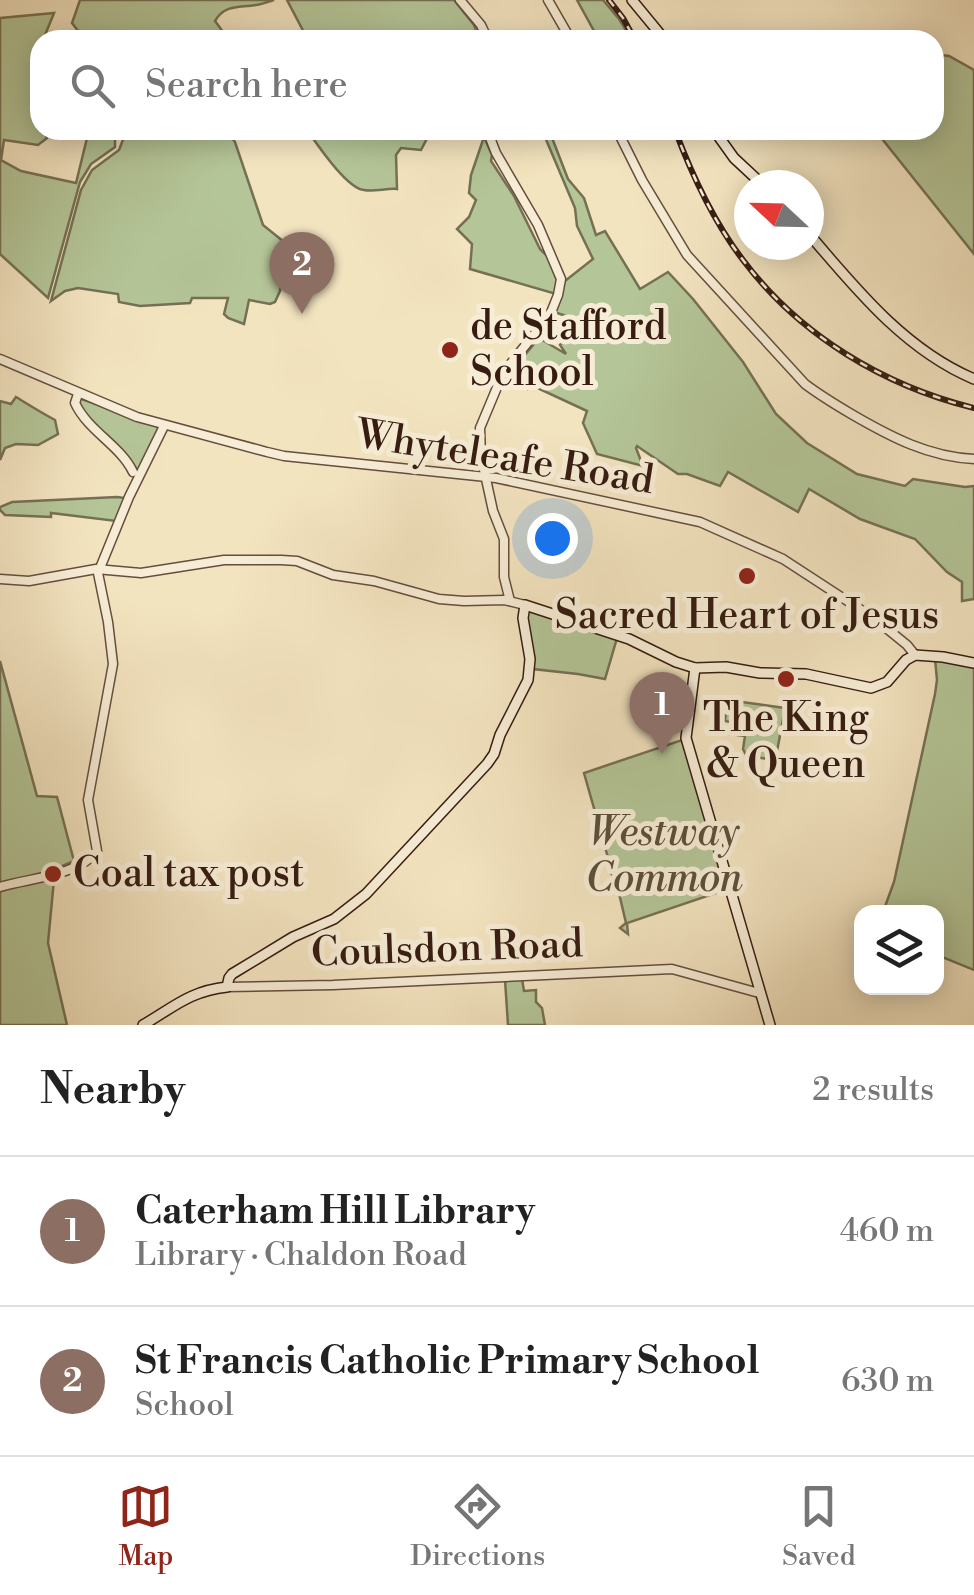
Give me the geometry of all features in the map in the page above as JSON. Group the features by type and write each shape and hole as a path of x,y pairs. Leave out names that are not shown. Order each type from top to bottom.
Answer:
{"main road":[{"path":"632,0 657,30"},
{"path":"721,140 747,170"},
{"path":"824,252 883,317 940,362 974,379"},
{"path":"227,987 232,974 293,937 339,916 366,894 487,764 528,680 525,605 620,636 695,668 806,674 871,688 887,682 915,655 974,663"},
{"path":"695,668 686,738 770,1025"},
{"name":"Coulsdon Road","path":"143,1025 194,994 227,987"}],"street":[{"path":"460,0 483,30"},
{"path":"548,0 566,30"},
{"path":"491,140 538,225 558,268 561,288 550,315 504,374 479,432 493,512 504,539 504,577 510,601"},
{"path":"622,140 687,255 806,384 825,400 900,440 943,455 974,459"},
{"name":"Whyteleafe Road","path":"0,359 57,383 74,395 164,426 284,456 486,478 669,514 723,531 783,559 875,619 915,655"},
{"path":"74,395 86,420 137,473"},
{"path":"0,887 52,874 91,859 98,851 89,787 113,664 98,578 137,473 164,426"},
{"path":"0,579 29,581 100,569 141,573 224,560 296,561 333,575 374,580 432,598 525,605"},
{"name":"Coulsdon Road","path":"227,987 672,970 759,994"}],"green space":[{"path":"80,0 274,0 223,12 215,21 222,30 77,30 72,23"},
{"path":"287,0 454,0 476,30 303,30"},
{"path":"577,0 603,0 626,30 594,30"},
{"path":"54,13 47,30 30,30 30,140 44,140 38,145 4,140 1,160 21,171 76,183 87,140 115,140 115,147 91,164 80,182 48,298 0,254 0,18"},
{"path":"944,55 974,70 974,254 883,140 944,140"},
{"path":"123,140 234,140 263,225 299,254 282,268 275,302 249,300 244,324 224,314 228,298 192,298 190,303 140,306 119,302 118,294 78,288 51,301 81,190 92,170 119,150"},
{"path":"314,140 426,140 421,150 401,148 396,155 397,189 357,188"},
{"path":"485,140 491,161 514,196 540,249 549,258 558,278 556,294 470,269 472,244 457,229 469,217 476,200 469,193 471,175"},
{"path":"546,140 553,140 568,179 584,198 596,235 605,231 640,289 668,272 743,362 776,414 807,443 857,474 905,486 913,479 974,486 974,599 962,601 962,582 915,539 860,519 809,489 798,512 728,472 720,486 678,474 637,446 643,466 597,454 583,423 587,411 529,384 527,389 504,380 539,338 566,354 560,345 578,320 554,312 565,281 593,259 577,226 575,208"},
{"path":"16,397 55,420 58,434 38,445 5,448 0,460 0,401 11,404"},
{"path":"79,398 161,427 138,472 90,422"},
{"path":"125,498 116,521 51,513 51,517 5,515 0,510 12,502"},
{"path":"530,611 617,638 605,679 533,669 526,614"},
{"path":"935,659 974,666 974,970 944,958 944,905 886,905 894,882 937,680"},
{"path":"0,661 37,796 57,797 74,861 55,869 48,943 67,1025 0,1025"},
{"path":"727,700 785,708 774,768 767,759 746,755 745,736 729,734 731,722 725,721"},
{"name":"Westway Common","path":"682,740 728,889 627,923 628,934 620,928 626,923 610,870 613,865 584,773"},
{"path":"522,979 524,991 536,990 545,1025 508,1025 505,980"}],"railway":[{"path":"609,0 630,30"},
{"path":"679,140 722,230 765,287 790,312 876,371 974,408"}],"place":[{"name":"St Francis Catholic Primary School","path":"302,314"},
{"name":"de Stafford School","path":"450,350"},
{"name":"Sacred Heart of Jesus","path":"747,576"},
{"name":"The King & Queen","path":"786,679"},
{"name":"Caterham Hill Library","path":"662,754"},
{"name":"Coal tax post","path":"53,874"}]}
